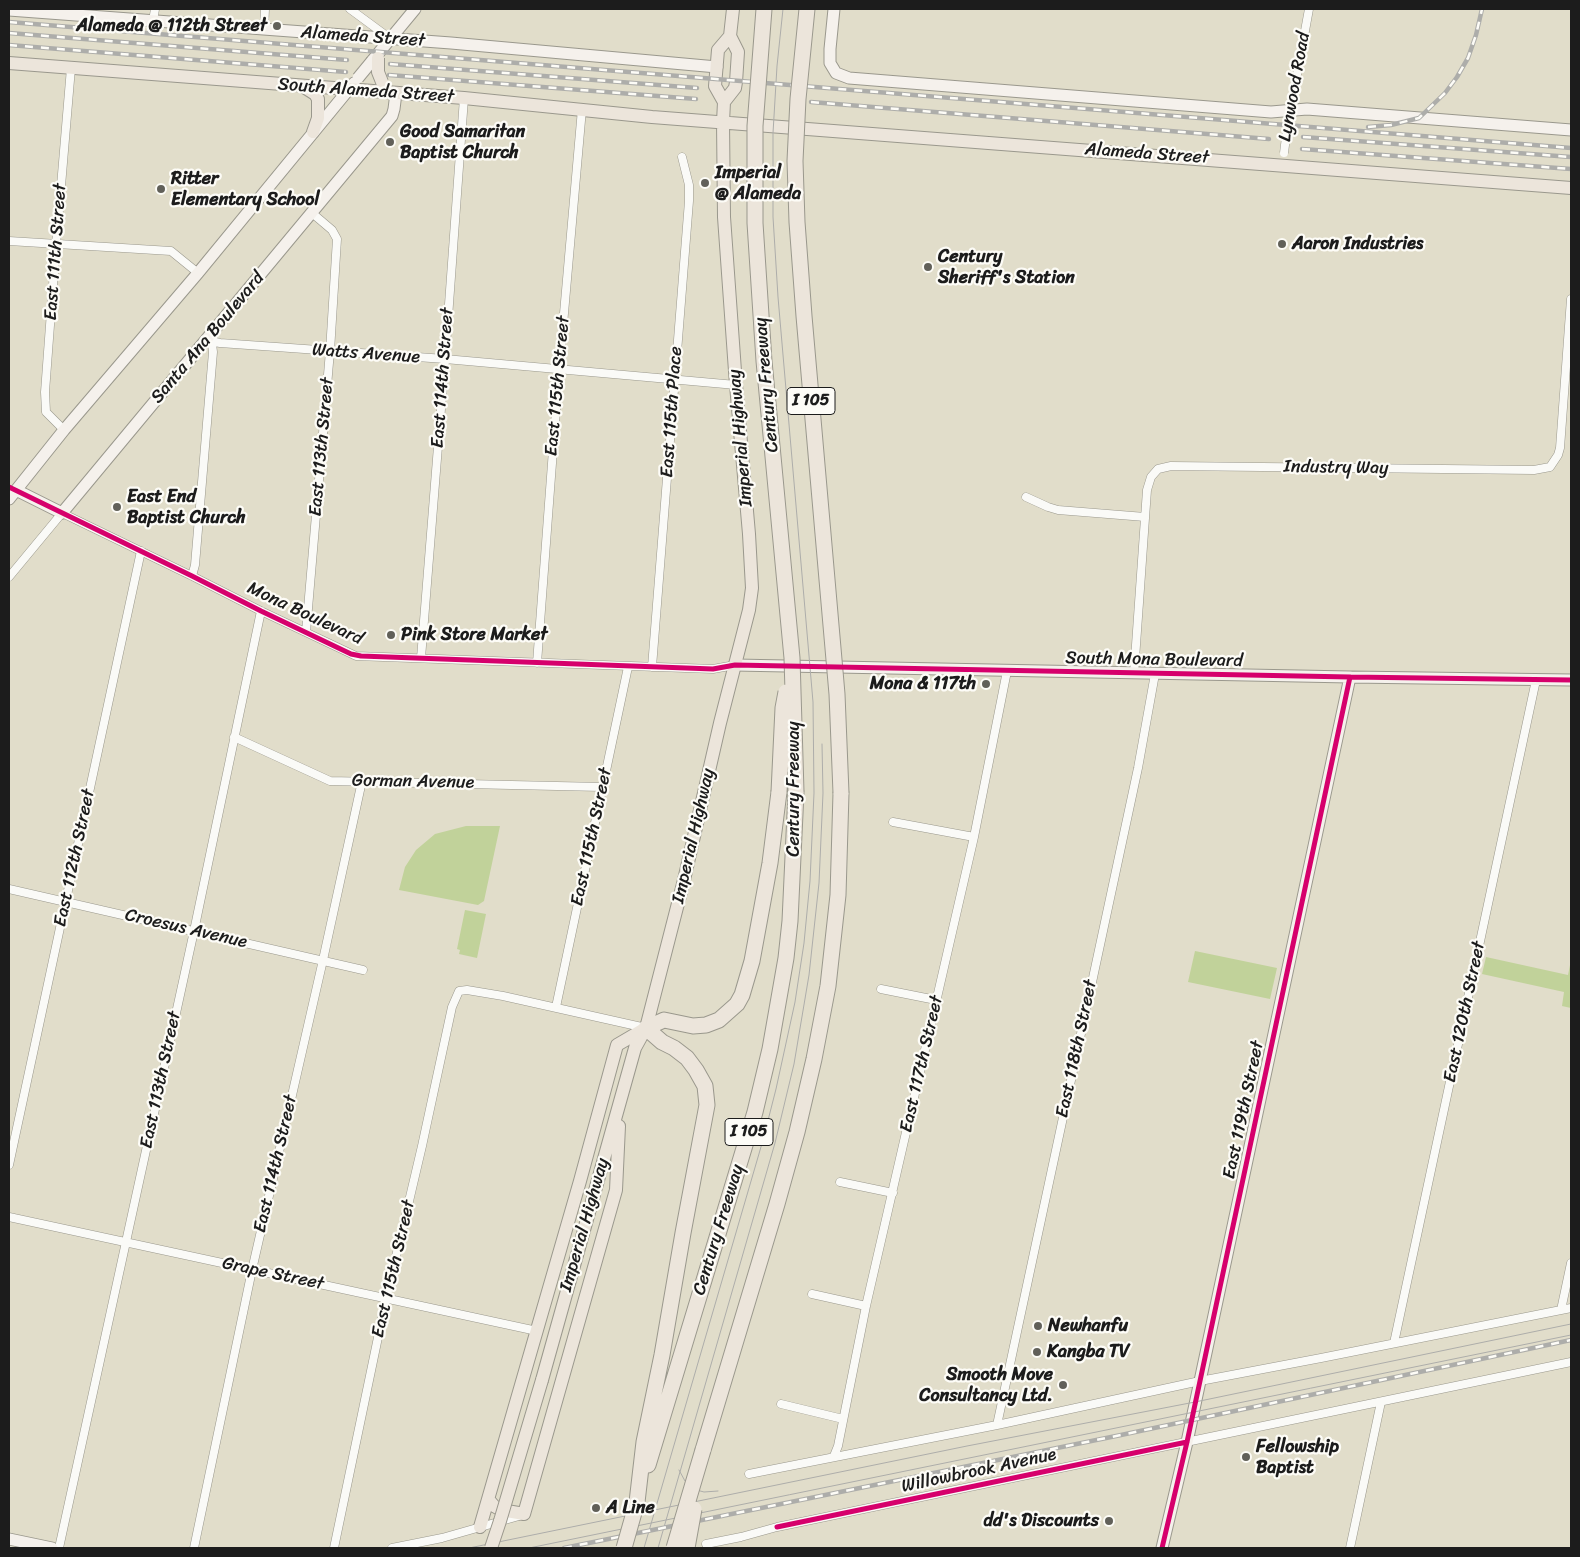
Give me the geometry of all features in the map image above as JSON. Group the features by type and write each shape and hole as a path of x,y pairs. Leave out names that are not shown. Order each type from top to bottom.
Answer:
{"highway":[{"name":"Century Freeway","path":"624,1548 637,1502 645,1462 755,1112 779,1003 789,930 796,792 792,658 777,507 756,253 754,190 755,126 764,9"},
{"name":"I 105","path":"674,1548 797,1132 828,986 838,896 841,793 836,684 797,222 795,161 798,99 807,9"},
{"path":"645,1462 644,1442 662,1355 707,1104 704,1086 696,1070 680,1053 662,1042 646,1028 664,1020 693,1026 706,1025 719,1020 738,1004 742,995 752,961 770,863 779,792 784,708 792,658"},
{"path":"687,1548 702,1450"}],"main road":[{"name":"Imperial Highway","path":"724,102 735,88 736,82 738,52 730,36 733,9"},
{"name":"Imperial Highway","path":"491,1548 542,1380 635,1048 646,1028 746,624 752,588 724,217 724,102 715,86 718,50 730,36"},
{"path":"376,57 378,72 382,82 396,93"},
{"name":"South Alameda Street","path":"9,63 464,98 723,122"},
{"path":"302,86 315,94 318,99 318,118 313,132"},
{"name":"Alameda Street","path":"723,122 1284,159 1571,188"},
{"path":"480,1527 617,1046 646,1028"},
{"path":"488,1499 501,1510 524,1514 616,1190 620,1103"},
{"path":"498,1548 500,1520"}],"street":[{"path":"153,21 154,9"},
{"path":"264,29 265,9"},
{"path":"350,9 390,38"},
{"path":"11,492 198,273 415,9"},
{"path":"834,9 829,59 833,70 844,77 1274,112 1307,109 1571,130"},
{"name":"Lynwood Road","path":"1284,159 1289,112 1309,9"},
{"name":"Alameda Street","path":"9,10 45,11 153,21 390,38 717,67"},
{"name":"East 111th Street","path":"64,430 46,412 46,402 56,245 71,68"},
{"name":"Santa Ana Boulevard","path":"9,577 392,116 396,93"},
{"name":"East 114th Street","path":"421,658 464,98"},
{"name":"East 115th Street","path":"537,663 559,370 582,109"},
{"name":"East 115th Place","path":"652,667 689,185 682,157"},
{"name":"East 113th Street","path":"306,632 330,351 337,239 332,230 312,213"},
{"path":"9,241 171,251 198,273"},
{"name":"Industry Way","path":"1134,673 1147,490 1150,477 1158,469 1165,467 1534,470 1550,467 1558,456 1560,448 1571,299"},
{"path":"192,576 195,565 213,352 212,344 206,340"},
{"name":"Watts Avenue","path":"206,340 736,385"},
{"name":"Mona Boulevard","path":"11,492 62,513 356,656 628,667 713,669 735,665"},
{"path":"1026,497 1048,508 1058,510 1145,517"},
{"name":"East 112th Street","path":"9,1165 141,551"},
{"name":"East 113th Street","path":"60,1548 194,931 261,611"},
{"name":"South Mona Boulevard","path":"735,665 1350,678 1571,680"},
{"name":"East 115th Street","path":"334,1548 386,1299 452,1007 459,991 467,990 556,1007 628,667"},
{"name":"East 117th Street","path":"834,1456 866,1306 974,837 1007,671"},
{"name":"East 118th Street","path":"997,1425 1138,768 1155,674"},
{"name":"East 119th Street","path":"1162,1548 1187,1442 1350,678"},
{"name":"East 120th Street","path":"1394,1343 1536,680"},
{"name":"Gorman Avenue","path":"234,737 330,781 602,787"},
{"name":"East 114th Street","path":"194,1548 252,1270 362,781"},
{"path":"892,822 974,837"},
{"name":"Croesus Avenue","path":"9,889 362,970"},
{"path":"880,989 936,1000"},
{"path":"556,1007 646,1028"},
{"path":"840,1182 893,1193"},
{"name":"Grape Street","path":"9,1218 537,1331"},
{"path":"1561,1310 1571,1262"},
{"path":"812,1294 866,1306"},
{"path":"749,1474 997,1425 1200,1381 1571,1308"},
{"name":"Willowbrook Avenue","path":"706,1544 777,1527 1571,1362"},
{"path":"1350,1548 1381,1402"},
{"path":"781,1404 843,1420"},
{"path":"392,1548 442,1538 524,1514"},
{"path":"9,1539 52,1548"}],"green space":[{"path":"466,826 500,826 484,901 478,905 399,890 405,867 416,850 435,834"},
{"path":"465,910 486,914 477,958 459,954 460,950 457,949"},
{"path":"1195,951 1277,968 1270,999 1188,982"},
{"path":"1486,957 1568,975 1571,960 1571,1008 1562,1006 1564,992 1482,974"}],"tram line":[{"path":"644,1548 763,1140 776,1089 795,1002 804,943 810,881 814,793 813,702 778,297 773,217 773,133 783,9"},
{"path":"658,1548 775,1143 794,1064 809,975 819,883 823,793 822,744"},
{"path":"469,1548 967,1446 1195,1402 1571,1324"},
{"path":"529,1548 1571,1335"},
{"path":"679,1470 685,1481 693,1489 704,1492 718,1491"}],"railway":[{"path":"1368,127 1391,125 1419,118 1445,93 1468,58 1482,9"},
{"path":"9,22 1571,148"},
{"path":"9,33 347,60"},
{"path":"9,45 346,72"},
{"path":"390,64 697,88"},
{"path":"389,75 696,99"},
{"path":"811,102 1269,139"},
{"path":"1303,137 1571,157"},
{"path":"1302,149 1571,169"},
{"path":"564,1548 1121,1435 1571,1340"}],"cycle path":[{"path":"9,487 261,611 351,654 361,656 713,669 735,665 1571,680"},
{"path":"1162,1548 1187,1442 1350,677"},
{"path":"777,1527 1187,1442"}],"place":[{"name":"Alameda @ 112th Street","path":"277,26"},
{"name":"Good Samaritan Baptist Church","path":"390,142"},
{"name":"Imperial @ Alameda","path":"705,183"},
{"name":"Ritter Elementary School","path":"161,189"},
{"name":"Aaron Industries","path":"1282,244"},
{"name":"Century Sheriff's Station","path":"928,267"},
{"name":"East End Baptist Church","path":"117,507"},
{"name":"Pink Store Market","path":"391,635"},
{"name":"Mona & 117th","path":"986,684"},
{"name":"Newhanfu","path":"1038,1326"},
{"name":"Kangba TV","path":"1037,1352"},
{"name":"Smooth Move Consultancy Ltd.","path":"1063,1385"},
{"name":"Fellowship Baptist","path":"1246,1457"},
{"name":"A Line","path":"596,1508"},
{"name":"dd's Discounts","path":"1109,1521"}]}
